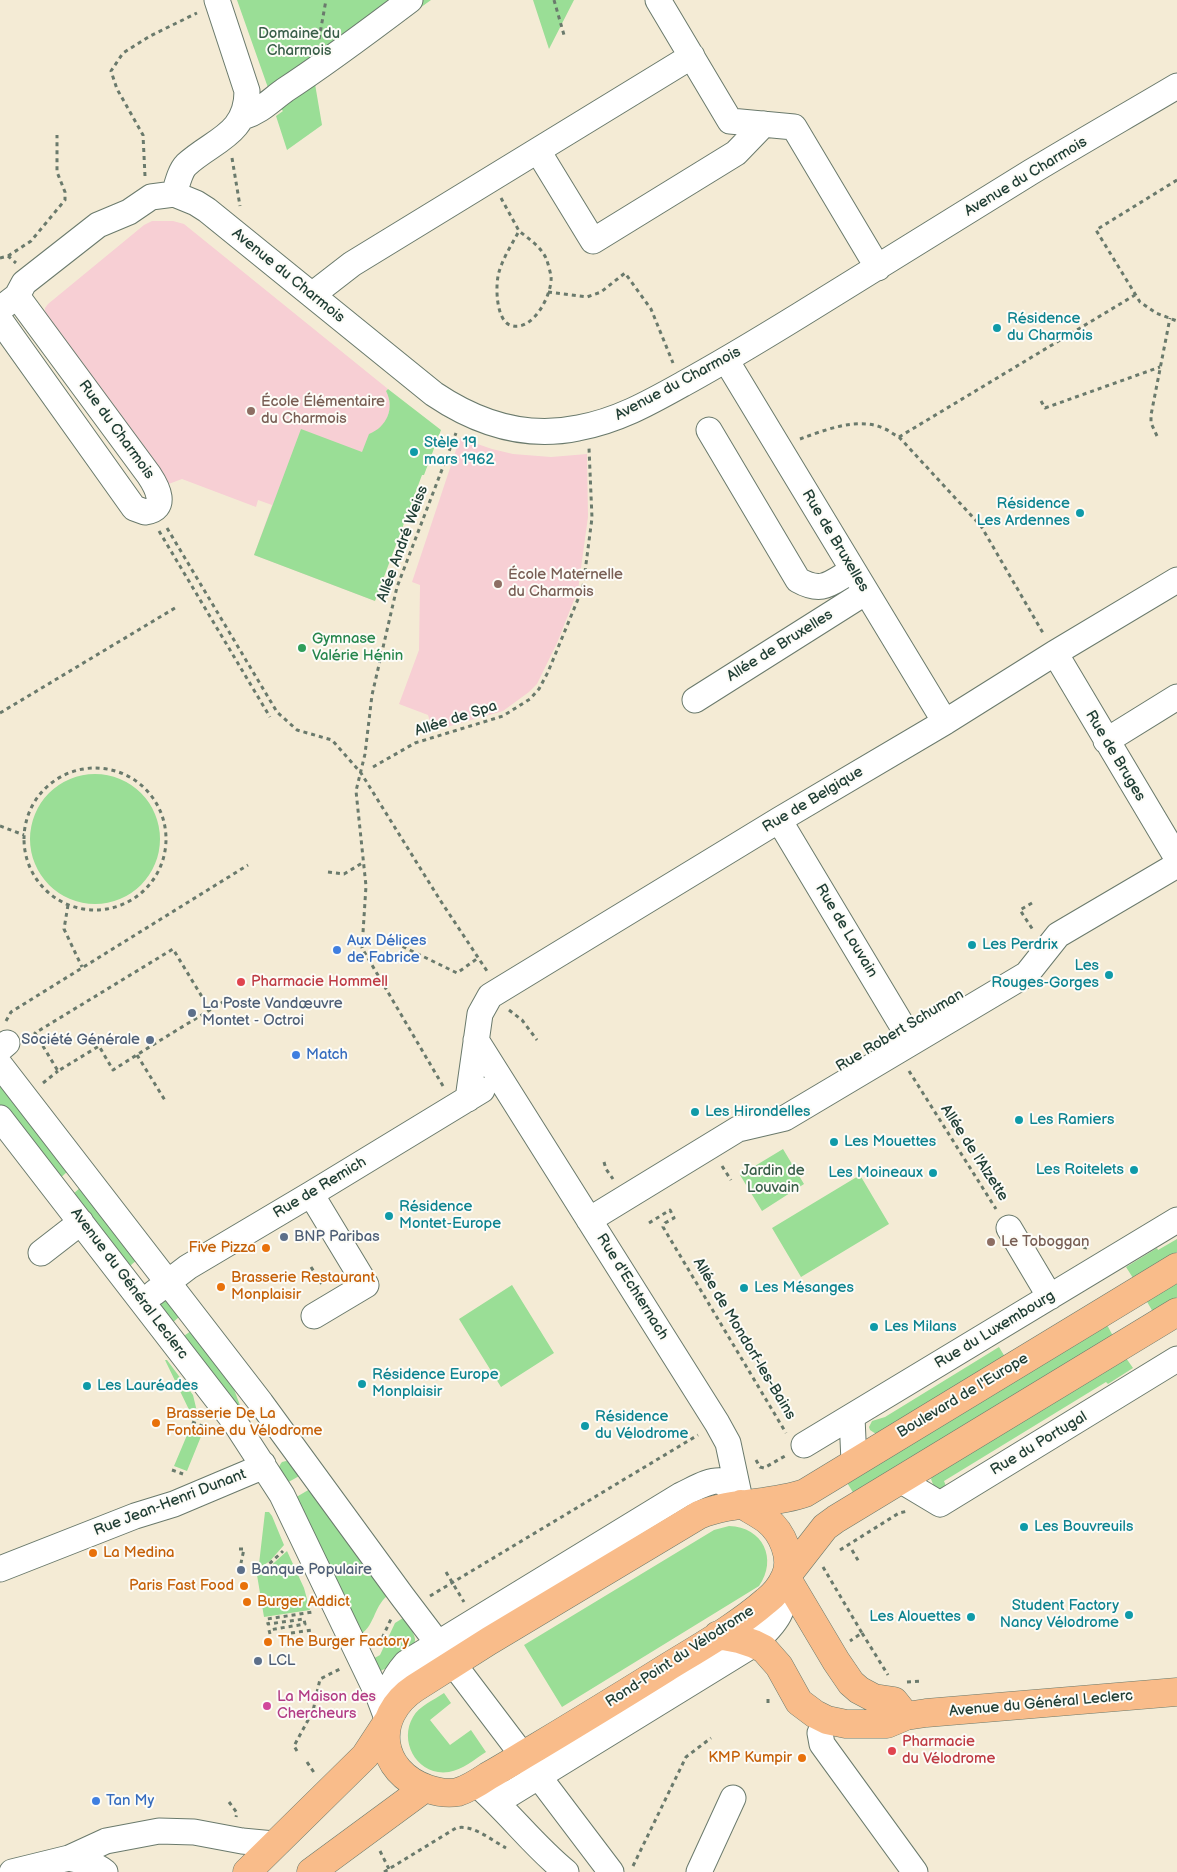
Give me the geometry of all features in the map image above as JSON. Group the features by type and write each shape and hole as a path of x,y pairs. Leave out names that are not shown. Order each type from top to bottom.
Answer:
{"main road":[{"name":"Boulevard de l'Europe","path":"741,1504 805,1493 1177,1266"},
{"path":"786,1576 825,1527 1177,1312"},
{"path":"741,1504 767,1520 780,1535 788,1557 786,1576 851,1683 874,1698 894,1701 906,1716"},
{"name":"Rond-Point du Vélodrome","path":"741,1504 713,1509 699,1515 446,1653 397,1704 388,1721 385,1738 387,1750 401,1774 408,1780 425,1788 436,1792 449,1793 458,1792 476,1783 532,1766 765,1602 786,1576"},
{"name":"Avenue du Général Leclerc","path":"718,1635 754,1644 770,1655 779,1666 799,1702 815,1714 828,1720 846,1724 887,1724 906,1716 1177,1692"},
{"path":"828,1720 859,1690"},
{"path":"247,1872 365,1756 388,1721"},
{"path":"311,1872 425,1788"}],"street":[{"path":"243,117 256,113 272,99 313,72 410,0"},
{"path":"658,0 730,121 794,127 878,268"},
{"path":"9,302 24,283 98,225 129,212 151,197 174,194 185,167 225,136 243,117 247,104 246,91 217,1"},
{"path":"312,295 352,264 692,56"},
{"name":"Avenue du Charmois","path":"174,194 207,210 434,394 470,415 491,423 525,430 556,431 589,426 631,412 726,360 1030,173 1177,86"},
{"path":"538,151 593,241 736,153 764,124"},
{"name":"Rue du Charmois","path":"0,320 134,508 140,511 151,510 159,503 160,497 156,485 9,302"},
{"name":"Rue de Bruxelles","path":"726,360 945,722"},
{"path":"709,430 798,580 810,587 823,588 853,570"},
{"name":"Rue de Belgique","path":"468,1099 482,1007 490,996 499,989 945,722 1049,643 1177,580"},
{"name":"Allée de Bruxelles","path":"695,700 866,592"},
{"name":"Rue de Bruges","path":"1049,643 1177,858"},
{"path":"1106,741 1177,696"},
{"name":"Rue de Louvain","path":"779,820 908,1035"},
{"name":"Rue Robert Schuman","path":"594,1226 738,1129 785,1118 908,1035 1027,974 1058,935 1177,865"},
{"path":"1047,951 1068,949 1177,879"},
{"path":"476,1040 500,1079"},
{"path":"8,1044 167,1282 261,1403 410,1606 532,1766 620,1870"},
{"name":"Rue de Remich","path":"143,1302 188,1266 500,1079"},
{"name":"Rue d'Echternach","path":"500,1079 594,1226 728,1443 741,1504"},
{"name":"Avenue du Général Leclerc","path":"0,1118 234,1421 263,1464 282,1495 351,1663 379,1697 388,1721"},
{"path":"594,1226 725,1170 762,1124"},
{"path":"311,1194 366,1285 314,1316"},
{"name":"Rue du Luxembourg","path":"800,1447 1177,1220"},
{"path":"41,1253 81,1222"},
{"path":"1011,1232 1050,1297"},
{"name":"Rue du Portugal","path":"940,1504 1177,1359"},
{"path":"261,1403 263,1464"},
{"path":"852,1417 854,1462"},
{"name":"Rue Jean-Henri Dunant","path":"0,1569 134,1516 174,1504 257,1469 263,1464"},
{"path":"900,1480 940,1504"},
{"path":"532,1766 754,1644 776,1622 784,1604 786,1576"},
{"path":"828,1720 820,1734 822,1744 915,1872"},
{"path":"476,1783 509,1815 544,1855 566,1872"},
{"path":"699,1872 733,1798"},
{"path":"12,1872 69,1858 106,1841 159,1831 194,1832 242,1841 274,1844"},
{"path":"69,1858 87,1862 105,1872"}],"path":[{"path":"318,42 326,0"},
{"path":"554,0 564,36"},
{"path":"147,181 143,135 118,89 111,71 123,53 150,36 217,1"},
{"path":"8,256 30,241 65,200 56,172 57,135"},
{"path":"232,155 240,208"},
{"path":"491,180 519,231 539,247 546,259 551,277 548,292 537,315 530,322 520,326 510,326 505,322 500,313 498,304 499,272 519,231"},
{"path":"1177,180 1096,230 1135,295 1146,307 1177,321"},
{"path":"548,292 587,297 601,292 625,272 652,309 674,366 684,383"},
{"path":"898,437 1135,295"},
{"path":"1157,436 1151,423 1151,415 1170,318"},
{"path":"1041,401 1045,408 1160,367"},
{"path":"778,446 832,428 859,424 873,425 885,429 898,437 981,526 1049,643"},
{"name":"Allée de Spa","path":"373,767 415,743 503,716 530,699 539,689 548,672 583,587 592,518 589,426"},
{"name":"Allée André Weiss","path":"444,1089 362,948 366,886 356,790 365,754 372,695 397,587 456,432"},
{"path":"151,510 270,717"},
{"path":"151,510 277,712 297,730 332,740 360,772 478,958 507,1000 506,1005 510,1013 522,1020 537,1040"},
{"path":"0,713 176,608"},
{"path":"100,767 130,776 142,784 161,809 167,839 160,869 141,894 114,908 98,910 68,905 55,898 43,888 27,861 24,835 28,815 34,801 44,789 56,779 69,772 84,768 100,767"},
{"path":"0,826 24,835"},
{"path":"328,872 344,874 364,862"},
{"path":"210,1010 172,949 35,1033 8,1044 11,1012 248,865"},
{"path":"1032,902 1020,910 1047,951"},
{"path":"68,905 64,929 82,967"},
{"path":"381,936 457,973 478,958"},
{"path":"38,1086 58,1071 99,1046 113,1070 231,997"},
{"path":"35,1033 58,1071"},
{"path":"137,1055 166,1102"},
{"name":"Allée de l'Alzette","path":"906,1066 1011,1232"},
{"name":"Allée de Mondorf-les-Bains","path":"649,1223 670,1210 674,1218 665,1223 663,1227 800,1447"},
{"path":"1011,1232 1086,1246 1099,1268"},
{"path":"311,1267 328,1293"},
{"path":"192,1422 216,1432"},
{"path":"298,1751 294,1746 313,1711 320,1679 377,1650 391,1619 421,1597 433,1596 704,1432"},
{"path":"756,1458 760,1467 764,1468 800,1447"},
{"path":"172,1470 190,1477"},
{"path":"832,1555 899,1513 940,1504"},
{"path":"256,1572 266,1567 287,1546"},
{"path":"239,1549 244,1549 242,1563"},
{"path":"852,1550 860,1562"},
{"path":"822,1563 892,1682"},
{"path":"446,1572 467,1607"},
{"path":"270,1634 269,1630 305,1624 304,1619 268,1624 267,1618 320,1611"},
{"path":"290,1633 312,1630"},
{"path":"845,1644 862,1633"},
{"path":"620,1870 635,1864 686,1757 711,1738"},
{"path":"306,1762 316,1777"},
{"path":"384,1872 456,1828 464,1826 513,1853"},
{"path":"378,1846 389,1869"}],"shaded area":[{"name":"École Élémentaire du Charmois","path":"152,221 173,221 184,224 388,389 386,391 390,407 388,416 384,425 377,431 375,601 254,555 272,505 258,500 256,507 182,479 166,485 45,315 45,308 48,304 144,225"},
{"name":"École Maternelle du Charmois","path":"460,438 513,454 551,457 587,454 588,517 578,590 557,643 537,684 503,711 433,731 428,715 399,704 419,650 420,585 412,582"}],"green space":[{"name":"Domaine du Charmois","path":"237,0 431,0 315,84 322,125 287,150 276,116 283,111 272,99"},
{"path":"533,0 574,0 549,49"},
{"path":"388,389 441,430 424,475 422,475 375,601 254,555 301,429 362,452 369,434 381,427 388,416 390,404 386,391"},
{"path":"95,774 108,775 120,779 141,793 155,814 159,826 159,852 155,864 141,885 120,899 108,903 95,904 82,903 70,899 49,885 35,864 31,852 30,839 31,826 35,814 49,793 70,779 82,775"},
{"path":"0,1083 68,1171 57,1181 0,1107"},
{"name":"Jardin de Louvain","path":"783,1149 804,1184 762,1211 740,1175"},
{"path":"860,1175 889,1224 801,1277 772,1228"},
{"path":"81,1187 137,1260 125,1270 73,1194"},
{"path":"1177,1239 1177,1252 1133,1278 1126,1267 1157,1248 1158,1250"},
{"path":"1177,1280 1177,1297 1153,1312 1146,1300"},
{"path":"512,1285 554,1353 501,1387 459,1319"},
{"path":"164,1297 180,1316 168,1327 158,1304"},
{"path":"1106,1323 1113,1336 854,1494 846,1481"},
{"path":"191,1331 232,1384 244,1416 178,1340"},
{"path":"999,1347 1005,1357 876,1434 870,1430 869,1427 872,1421 885,1417"},
{"path":"1126,1358 1133,1368 1108,1384 1106,1382 944,1481 947,1489 942,1490 934,1487 931,1479 933,1475"},
{"path":"165,1360 167,1360 193,1395 199,1420 193,1418"},
{"path":"190,1428 202,1434 187,1471 174,1466"},
{"path":"282,1462 291,1462 301,1475 285,1484 280,1476 279,1468"},
{"path":"310,1489 387,1596 379,1606 368,1628 358,1636 293,1499"},
{"path":"265,1512 269,1512 272,1516 284,1545 270,1561 256,1570 255,1564 259,1564"},
{"path":"729,1526 751,1532 764,1546 767,1555 767,1565 765,1576 759,1586 562,1707 524,1645 714,1530"},
{"path":"287,1551 304,1588 310,1610 264,1617 257,1575 265,1571"},
{"path":"403,1618 413,1633 414,1645 406,1655 376,1674 369,1661 380,1655 395,1623"},
{"path":"444,1693 451,1703 430,1720 450,1745 471,1730 486,1752 459,1769 449,1772 438,1772 428,1769 414,1756 408,1737 409,1727 416,1713 423,1706"}],"place":[{"name":"Résidence du Charmois","path":"997,328"},
{"name":"École Élémentaire du Charmois","path":"251,411"},
{"name":"Stèle 19 mars 1962","path":"414,452"},
{"name":"Résidence Les Ardennes","path":"1080,513"},
{"name":"École Maternelle du Charmois","path":"498,584"},
{"name":"Gymnase Valérie Hénin","path":"302,648"},
{"name":"Les Perdrix","path":"972,945"},
{"name":"Aux Délices de Fabrice","path":"337,950"},
{"name":"Les Rouges-Gorges","path":"1109,975"},
{"name":"Pharmacie Hommell","path":"241,982"},
{"name":"La Poste Vandœuvre Montet - Octroi","path":"192,1013"},
{"name":"Société Générale","path":"150,1040"},
{"name":"Match","path":"296,1055"},
{"name":"Les Hirondelles","path":"695,1112"},
{"name":"Les Ramiers","path":"1019,1120"},
{"name":"Les Mouettes","path":"834,1142"},
{"name":"Les Roitelets","path":"1134,1170"},
{"name":"Les Moineaux","path":"933,1173"},
{"name":"Résidence Montet-Europe","path":"389,1216"},
{"name":"BNP Paribas","path":"284,1237"},
{"name":"Le Toboggan","path":"991,1242"},
{"name":"Five Pizza","path":"266,1248"},
{"name":"Brasserie Restaurant Monplaisir","path":"221,1287"},
{"name":"Les Mésanges","path":"744,1288"},
{"name":"Les Milans","path":"874,1327"},
{"name":"Résidence Europe Monplaisir","path":"362,1384"},
{"name":"Les Lauréades","path":"87,1386"},
{"name":"Brasserie De La Fontaine du Vélodrome","path":"156,1423"},
{"name":"Résidence du Vélodrome","path":"585,1426"},
{"name":"Les Bouvreuils","path":"1024,1527"},
{"name":"La Medina","path":"93,1553"},
{"name":"Banque Populaire","path":"241,1570"},
{"name":"Paris Fast Food","path":"244,1586"},
{"name":"Burger Addict","path":"247,1602"},
{"name":"Student Factory Nancy Vélodrome","path":"1129,1615"},
{"name":"Les Alouettes","path":"971,1617"},
{"name":"The Burger Factory","path":"268,1642"},
{"name":"LCL","path":"258,1661"},
{"name":"La Maison des Chercheurs","path":"267,1706"},
{"name":"Pharmacie du Vélodrome","path":"892,1751"},
{"name":"KMP Kumpir","path":"802,1758"},
{"name":"Tan My","path":"96,1801"}]}
